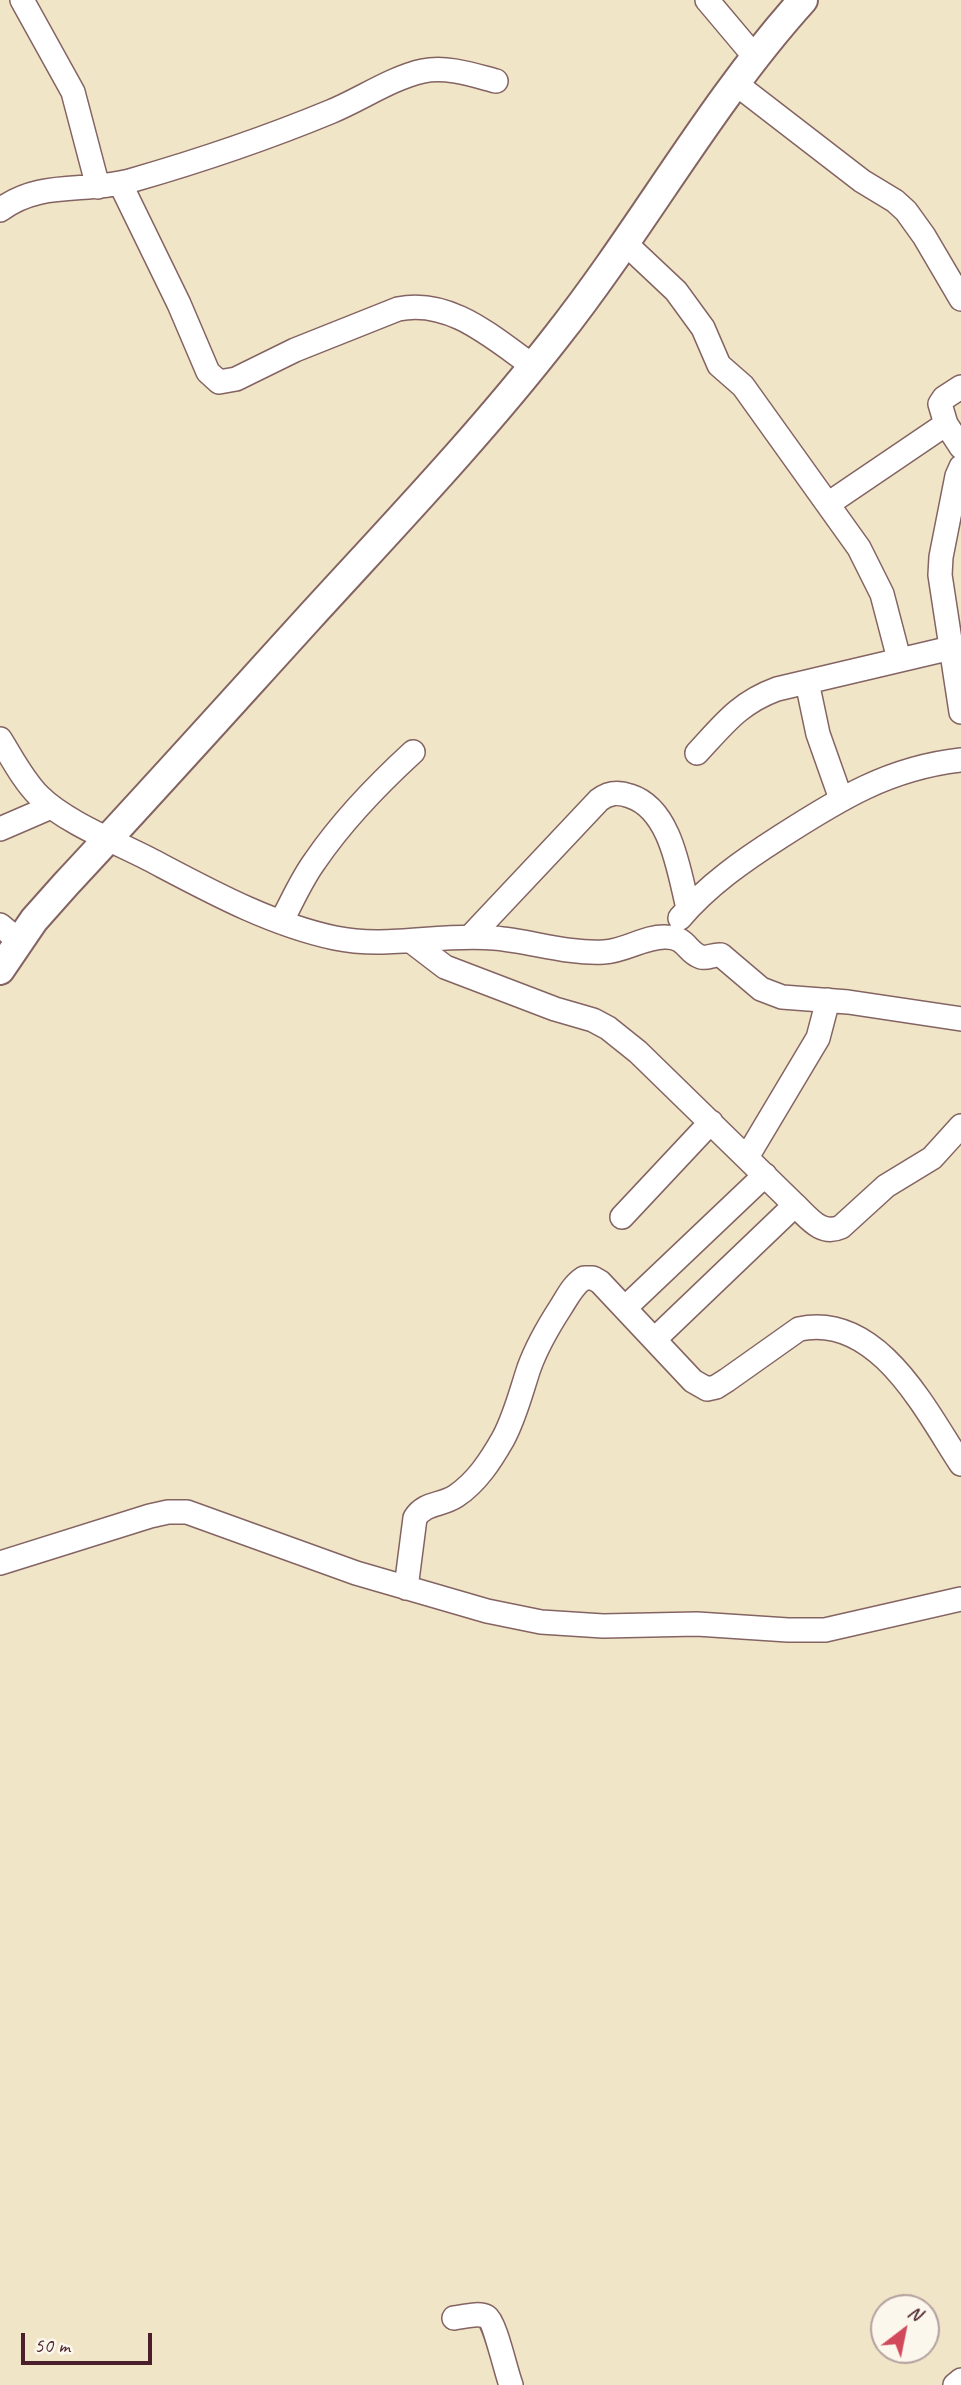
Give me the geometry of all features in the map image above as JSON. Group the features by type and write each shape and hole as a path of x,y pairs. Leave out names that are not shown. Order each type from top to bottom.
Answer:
{"main road":[{"path":"0,970 9,933 66,884 109,838 370,554 533,366 625,243 735,83 803,0"}],"street":[{"path":"22,0 73,92 109,185 179,304 208,372 214,380 219,382 236,379 295,350 411,306 441,310 456,316 533,366"},
{"path":"706,0 755,57"},
{"path":"0,210 31,192 109,185 316,118 415,73 442,70 496,80"},
{"path":"735,83 862,181 895,201 924,236 961,299"},
{"path":"625,243 676,291 703,328 719,365 743,386 859,548 878,586 899,659"},
{"path":"961,387 944,398 940,404 946,424 961,447"},
{"path":"828,504 946,424"},
{"path":"961,467 957,476 940,575 961,712"},
{"path":"698,753 747,703 777,689 951,648"},
{"path":"807,682 818,734 841,799"},
{"path":"0,739 26,780 51,807 197,884 281,922 337,939 384,942 494,938 606,952 665,936 682,940 700,957 721,955 761,989 770,993 793,999 828,1000 961,1019"},
{"path":"281,922 307,873 327,845 380,782 413,752"},
{"path":"665,936 688,908 726,874 841,799 900,774 961,760"},
{"path":"470,937 606,794 614,793 639,799 662,822 675,855 688,908"},
{"path":"0,829 51,807"},
{"path":"411,941 445,967 555,1009 593,1020 608,1028 638,1052 818,1227 825,1230 833,1231 841,1227 886,1186 932,1157 961,1126"},
{"path":"747,1157 818,1038 828,1000"},
{"path":"622,1217 711,1122"},
{"path":"625,1308 765,1175"},
{"path":"655,1339 795,1205"},
{"path":"406,1588 415,1518 420,1510 427,1506 453,1498 485,1468 511,1423 538,1348 572,1290 584,1278 593,1278 600,1282 693,1381 707,1389 727,1380 799,1329 831,1329 853,1337 880,1353 901,1374 961,1464"},
{"path":"0,1563 150,1516 167,1512 187,1512 356,1573 488,1611 541,1622 603,1626 698,1624 799,1631 846,1627 961,1599"},
{"path":"454,2318 479,2315 489,2318 493,2323 511,2385"},
{"path":"955,2385 961,2379"}]}
